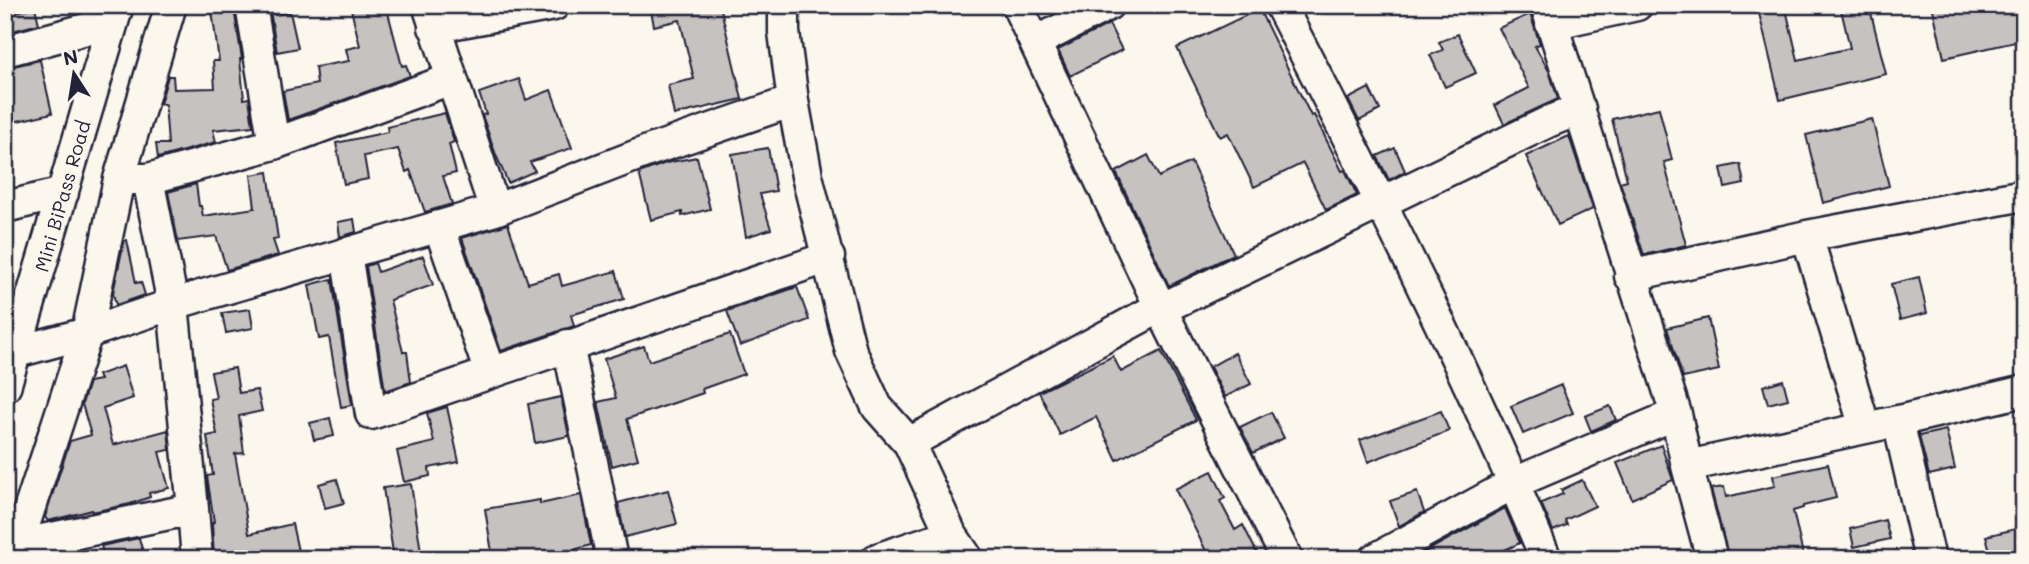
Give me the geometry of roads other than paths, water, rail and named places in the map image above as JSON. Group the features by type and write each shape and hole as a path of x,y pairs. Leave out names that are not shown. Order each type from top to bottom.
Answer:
{"street":[{"path":"16,552 87,333 133,179 170,5"},
{"path":"251,5 274,144"},
{"path":"495,210 431,16 554,5"},
{"path":"785,5 784,32 793,102 807,176 851,351 877,407 909,443 951,534 968,559"},
{"path":"1017,5 1161,309 1287,559"},
{"path":"1035,42 1108,5"},
{"path":"1280,5 1381,202 1514,483 1546,559"},
{"path":"1637,5 1548,15 1676,414 1686,466 1712,559"},
{"path":"5,51 115,13"},
{"name":"Mini BiPass Road","path":"5,387 11,353 63,193 115,13"},
{"path":"133,179 274,144 451,79"},
{"path":"11,353 87,333 173,304 495,210 648,151 793,102"},
{"path":"909,443 1151,312 1549,121 1580,109"},
{"path":"133,179 173,304 197,559"},
{"path":"5,207 63,193"},
{"path":"1630,276 1807,236 2024,195"},
{"path":"439,226 490,373"},
{"path":"1807,236 1865,428"},
{"path":"345,253 371,414 828,257"},
{"path":"568,345 612,559"},
{"path":"1686,466 2024,391"},
{"path":"1375,559 1514,483 1676,414"},
{"path":"1898,421 1930,559"},
{"path":"16,552 193,509"},
{"path":"877,559 951,534"}]}
